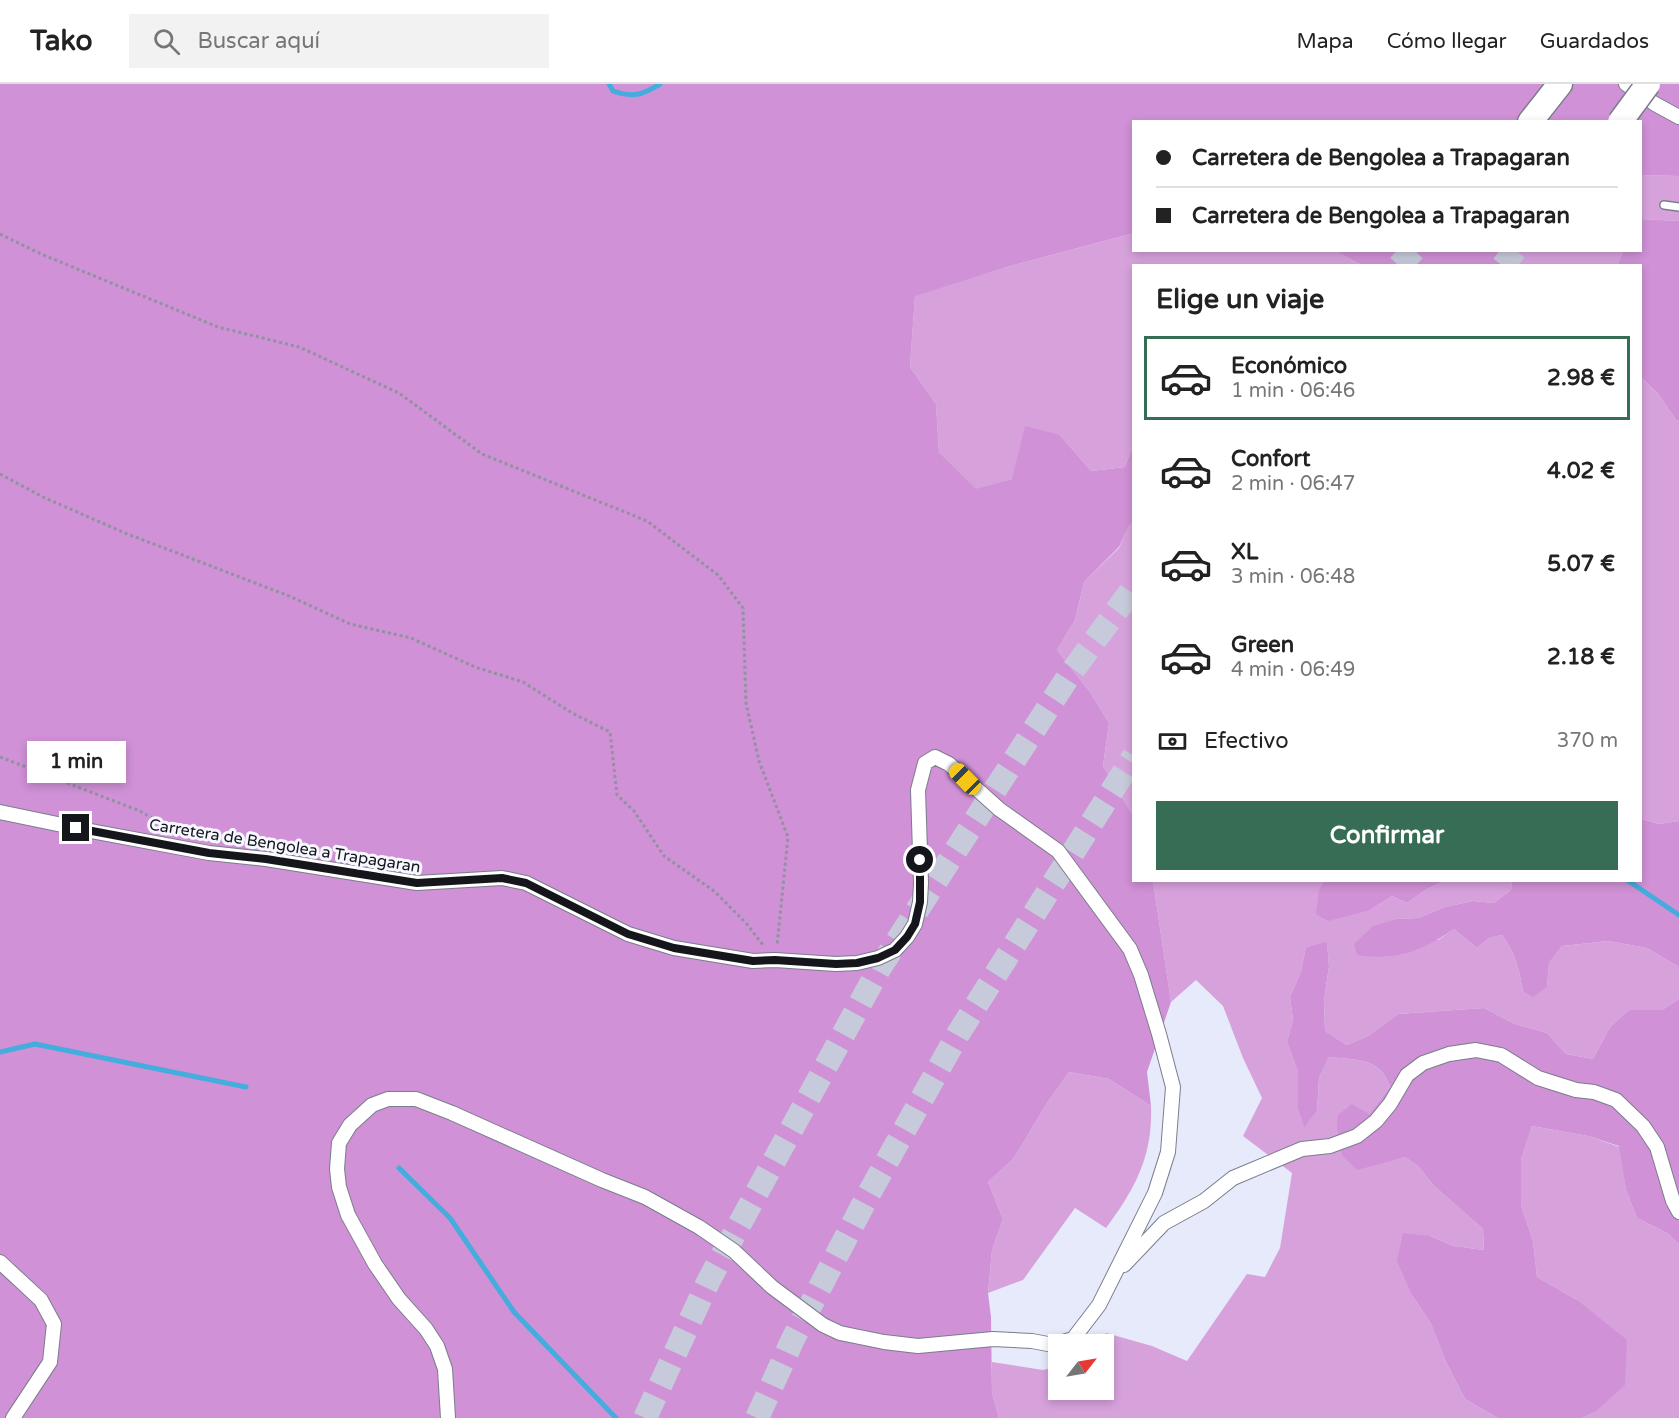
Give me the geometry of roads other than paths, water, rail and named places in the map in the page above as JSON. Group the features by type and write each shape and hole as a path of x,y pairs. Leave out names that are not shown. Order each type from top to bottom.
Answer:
{"highway":[{"path":"1621,120 1647,84"},
{"path":"1532,120 1556,89"}],"street":[{"path":"1626,84 1654,104 1679,117"},
{"name":"Carretera de Bengolea a Trapagaran","path":"0,812 209,853 266,859 417,883 502,878 526,883 628,934 674,948 753,961 857,963 878,958 895,950 915,924 920,902 918,790 925,763 936,757 950,764 999,809 1058,851 1130,949 1141,975 1173,1087 1168,1152 1155,1193 1099,1305 1072,1339 1053,1345 1032,1341 993,1339 918,1346 840,1333 823,1325 772,1287 734,1251 699,1227 645,1197 452,1113 416,1100 388,1099 372,1105 350,1125 339,1143 337,1168 339,1187 348,1215 375,1264 399,1299 426,1329 437,1346 445,1369 448,1418"},
{"path":"1113,1278 1164,1223 1204,1201 1233,1178 1302,1149 1330,1146 1357,1136 1376,1121 1390,1104 1407,1075 1423,1063 1449,1054 1476,1050 1501,1055 1538,1078 1616,1100 1643,1126 1657,1147 1673,1201 1679,1212"},
{"path":"0,1262 41,1300 54,1324 50,1362 13,1418"}],"lane":[{"path":"1664,205 1679,207"}],"waterway":[{"path":"609,84 613,91 632,95 648,91 660,84"},
{"path":"1630,882 1679,915"},
{"path":"0,1052 35,1044 246,1087"},
{"path":"399,1168 450,1218 514,1312 616,1418"}],"tunnel":[{"path":"1401,264 1412,252"},
{"path":"1504,264 1514,252"},
{"path":"645,1418 709,1280 879,969 1068,677 1132,590"},
{"path":"757,1418 793,1339 867,1197 958,1034 1132,759"}]}
